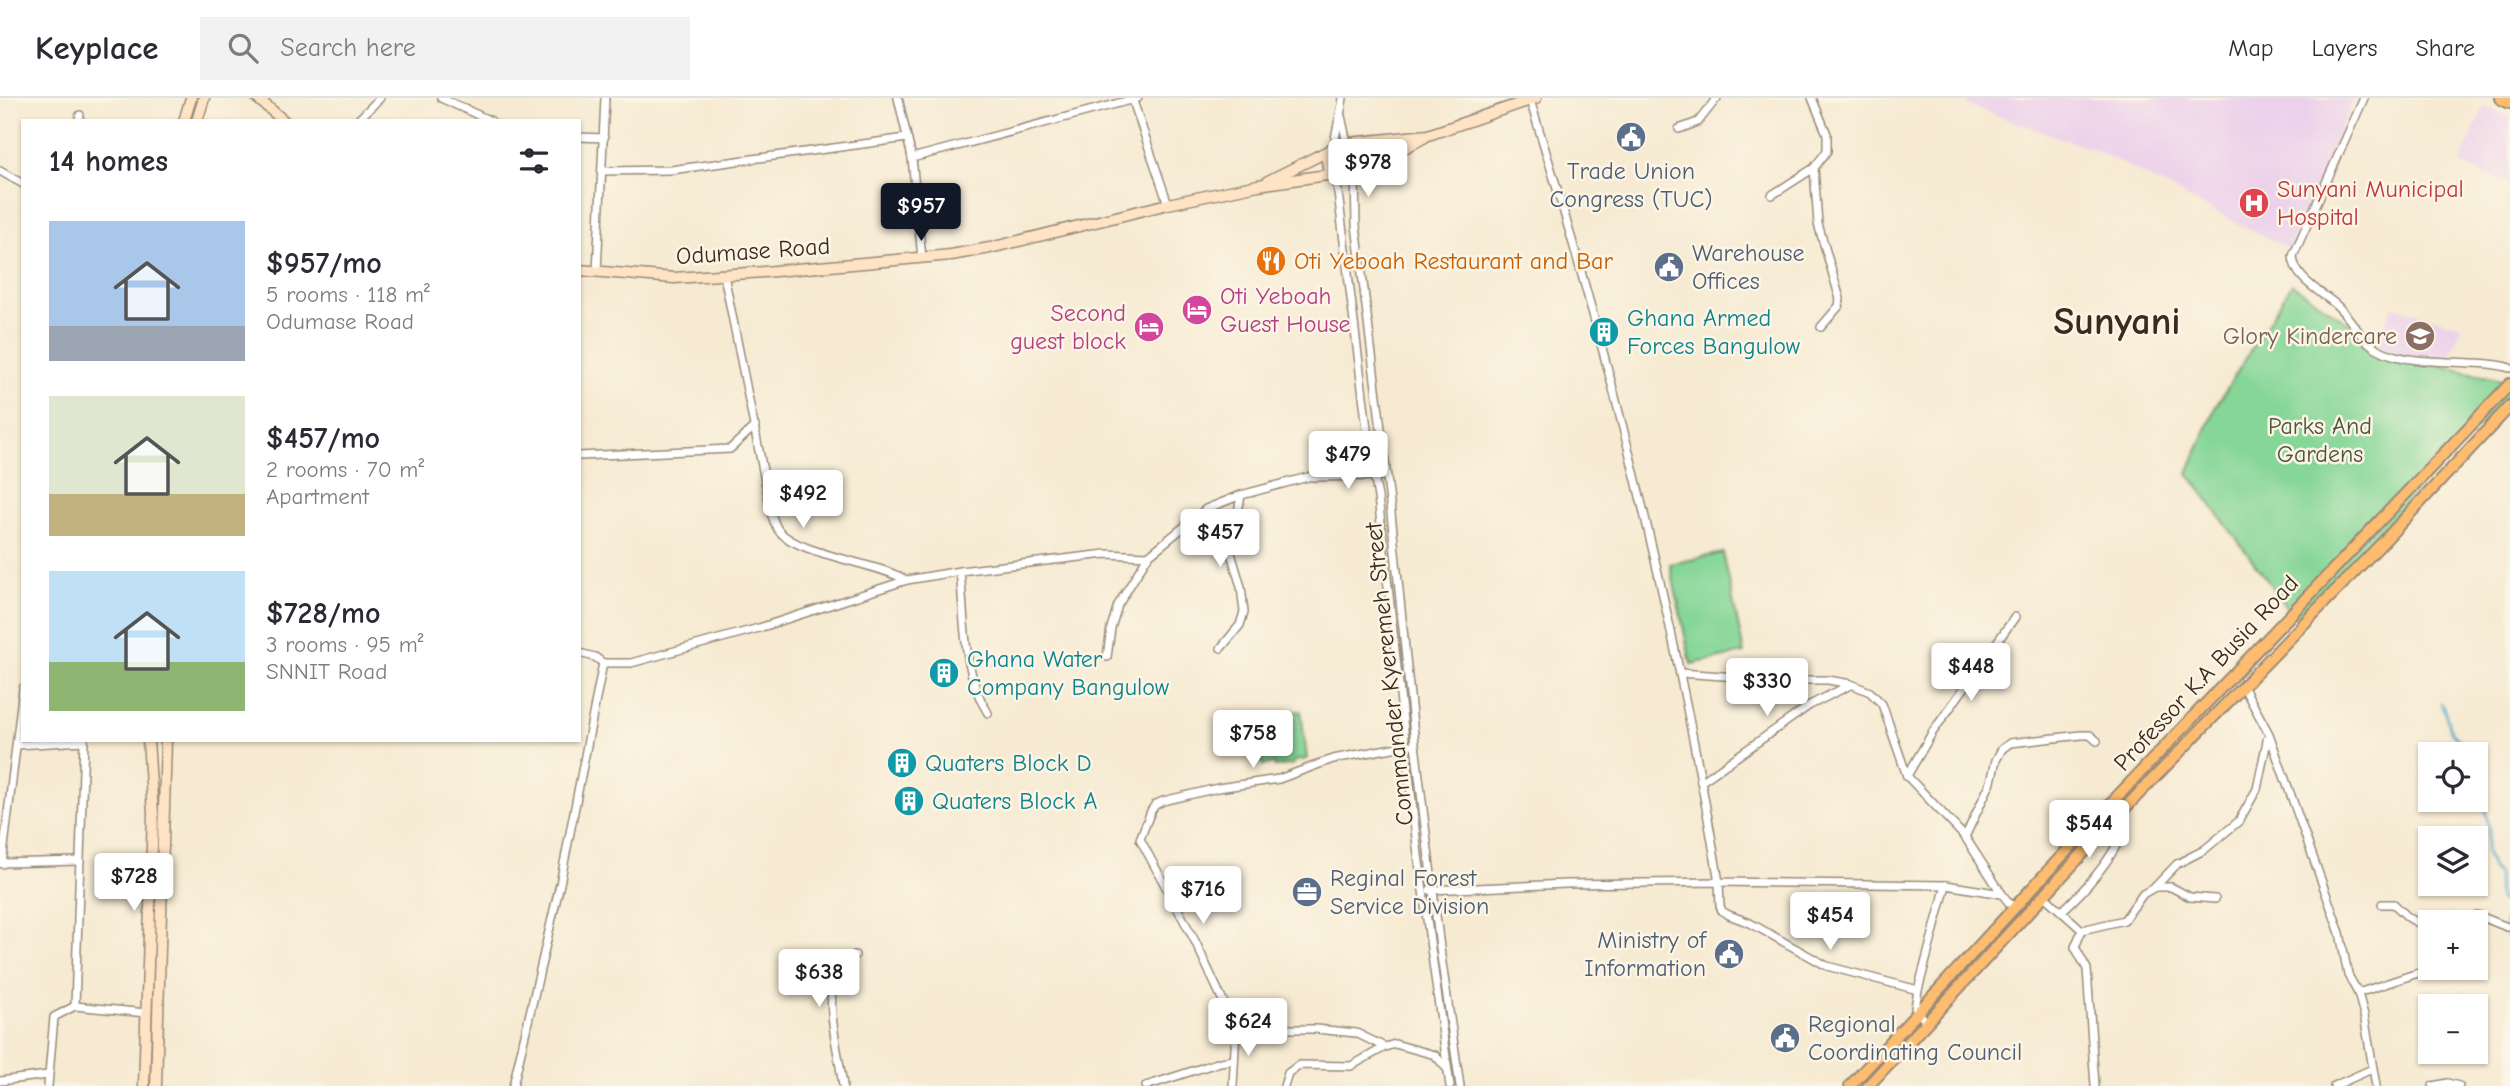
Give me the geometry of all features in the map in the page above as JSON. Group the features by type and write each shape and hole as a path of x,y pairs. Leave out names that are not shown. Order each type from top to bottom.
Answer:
{"highway":[{"path":"2501,98 2510,102"}],"main road":[{"path":"185,119 191,98"},
{"path":"257,98 283,119"},
{"path":"198,119 204,100"},
{"path":"1428,135 1348,143 1332,148 1327,163 1335,175 1346,177 1428,135 1527,100"},
{"path":"1348,143 1354,146 1360,156 1357,170"},
{"name":"Odumase Road","path":"1258,185 1332,148"},
{"name":"Odumase Road","path":"581,270 674,278 922,258 990,248 1258,185 1335,175"},
{"name":"Professor K.A Busia Road","path":"1850,1086 2096,819 2510,384"},
{"name":"Professor K.A Busia Road","path":"1873,1084 2123,810 2510,406"},
{"path":"144,1086 153,831 148,742"},
{"path":"156,1086 166,742"},
{"path":"153,814 165,814"},
{"path":"153,831 164,832"}],"street":[{"path":"359,119 380,98"},
{"path":"441,98 487,119"},
{"path":"597,272 606,98"},
{"path":"898,98 912,158 922,258"},
{"path":"912,158 1134,98 1168,204"},
{"path":"1332,148 1343,98"},
{"path":"1679,129 1698,122 1717,98"},
{"path":"1772,195 1814,168 1827,151 1827,134 1812,98"},
{"path":"2364,98 2293,256 2298,273 2339,307 2369,343 2381,350 2416,360 2485,362 2510,368"},
{"path":"1527,100 1612,380 1680,673 1722,911 1750,923 1827,965 1918,990"},
{"path":"1341,115 1348,143"},
{"path":"581,137 604,138"},
{"path":"604,171 671,170 907,138"},
{"path":"1814,168 1818,224 1840,299 1839,306 1821,327"},
{"name":"Commander Kyeremeh Street","path":"1357,170 1356,225 1387,476 1415,744 1460,1086"},
{"path":"0,171 21,183"},
{"name":"Commander Kyeremeh Street","path":"1335,175 1448,1085"},
{"path":"724,275 772,516 777,529 786,538 815,551 891,571 907,580"},
{"path":"581,456 730,449 755,426"},
{"path":"1107,657 1118,605 1148,556 1206,509 1241,495 1308,477 1384,450"},
{"path":"1308,477 1387,476"},
{"path":"1221,648 1240,625 1244,612 1241,587 1231,553 1241,495"},
{"path":"581,654 595,657 603,663 617,665 759,628 907,580 1106,554 1148,556"},
{"path":"960,571 970,669 974,686 988,713"},
{"path":"1907,776 1932,733 2015,617"},
{"path":"513,1086 560,884 603,663"},
{"path":"1680,673 1780,680 1828,680 1851,684 1870,692 1882,704 1907,776 1965,837 2014,909"},
{"path":"1701,782 1810,705 1851,684"},
{"path":"2243,686 2269,734 2340,933 2348,975 2358,993 2368,1033 2376,1086"},
{"path":"21,705 1,864 80,861"},
{"path":"2082,930 2124,920 2143,894 2155,887 2177,864 2204,850 2239,821 2257,789 2269,734"},
{"path":"1965,837 1991,782 2002,749 2010,743 2081,735 2090,735 2097,741"},
{"path":"16,746 70,742"},
{"path":"75,1006 84,742"},
{"path":"1233,1086 1236,1029 1195,941 1140,839 1151,811 1155,805 1172,799 1218,788 1279,779 1333,759 1415,744"},
{"path":"2062,911 2096,876 2117,842 2123,831 2123,810"},
{"path":"1422,891 1566,884 1719,882 1946,885 2002,894"},
{"path":"1927,1023 1915,1008 1946,885"},
{"path":"2155,887 2171,887 2190,897 2215,899"},
{"path":"2045,896 2082,930"},
{"path":"2382,904 2394,904 2407,919 2418,924"},
{"path":"2488,919 2507,927"},
{"path":"2082,930 2075,947 2087,969 2095,1086"},
{"path":"843,1086 832,995 834,975 844,960 855,954"},
{"path":"2358,993 2418,973"},
{"path":"48,1086 54,1017 75,1006 146,1013"},
{"path":"1236,1029 1316,1029 1356,1033 1385,1047"},
{"path":"1284,1086 1289,1073 1299,1065 1350,1066 1395,1044 1435,1055 1448,1070"},
{"path":"1146,1086 1234,1060"},
{"path":"2334,1086 2372,1069"},
{"path":"0,1081 48,1075"},
{"path":"2433,1086 2447,1083 2459,1086"}],"shaded area":[{"name":"Sunyani Municipal Hospital","path":"1968,98 2354,98 2290,250 2095,150 1967,105"},
{"path":"2484,106 2510,117 2510,184 2460,164"},
{"name":"Glory Kindercare","path":"2392,306 2462,326 2449,359 2415,360 2378,346"}],"green space":[{"name":"Parks And Gardens","path":"2292,284 2353,326 2378,351 2510,382 2510,394 2295,618 2188,473 2216,406"},
{"path":"1723,553 1744,653 1691,664 1670,564"},
{"path":"1301,711 1307,759 1275,767 1274,764 1262,765 1256,717"}],"waterway":[{"path":"2441,704 2454,736 2475,745 2480,766 2478,776 2489,829 2486,851 2497,875 2500,900 2508,905 2504,932 2510,941"}],"place":[{"name":"Trade Union Congress (TUC)","path":"1631,137"},
{"name":"Sunyani Municipal Hospital","path":"2254,203"},
{"name":"Oti Yeboah Restaurant and Bar","path":"1271,261"},
{"name":"Warehouse Offices","path":"1669,267"},
{"name":"Oti Yeboah Guest House","path":"1197,310"},
{"name":"Second guest block","path":"1149,327"},
{"name":"Ghana Armed Forces Bangulow","path":"1604,332"},
{"name":"Glory Kindercare","path":"2420,336"},
{"name":"Ghana Water Company Bangulow","path":"944,673"},
{"name":"Quaters Block D","path":"902,763"},
{"name":"Quaters Block A","path":"909,801"},
{"name":"Reginal Forest Service Division","path":"1307,892"},
{"name":"Ministry of Information","path":"1729,954"},
{"name":"Regional Coordinating Council","path":"1785,1038"}],"district":[{"name":"Sunyani","path":"2117,322"}]}
